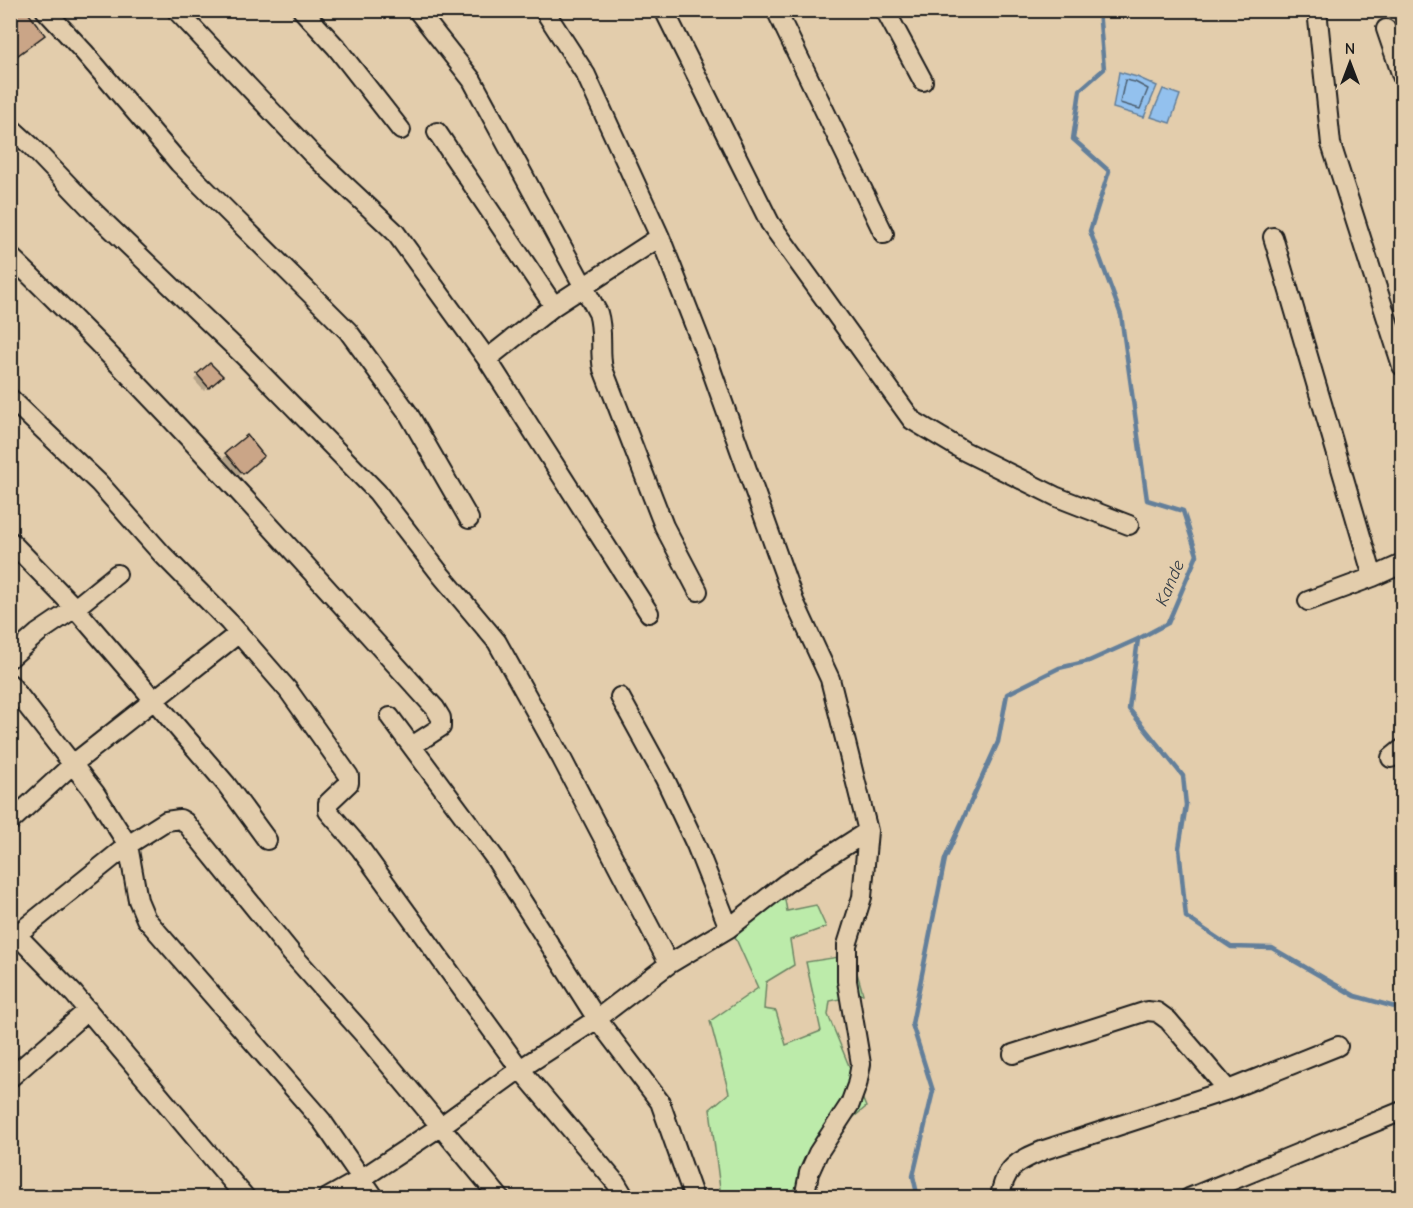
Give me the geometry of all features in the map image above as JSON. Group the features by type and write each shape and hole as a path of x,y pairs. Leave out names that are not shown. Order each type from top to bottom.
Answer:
{"street":[{"path":"45,10 179,163 348,331 408,413 469,519"},
{"path":"176,10 312,154 395,232 487,359 649,613"},
{"path":"302,10 336,47 401,130"},
{"path":"417,10 472,80 601,322 603,369 664,526 698,591"},
{"path":"544,10 586,75 660,237 706,355 794,601 830,679 868,831 862,897 847,945 847,981 861,1064 850,1104 818,1153 809,1173 804,1197"},
{"path":"664,10 770,222 912,420 964,451 1057,497 1129,525"},
{"path":"776,10 884,234"},
{"path":"885,10 922,81"},
{"path":"1317,10 1331,144 1397,329 1402,366"},
{"path":"1386,29 1402,76"},
{"path":"10,127 96,214 244,356 377,492 441,575 497,642 562,759 669,964"},
{"path":"437,132 554,306"},
{"path":"487,359 554,306 660,237"},
{"path":"1273,237 1373,577"},
{"path":"10,256 81,324 435,708 441,718 441,727 412,746"},
{"path":"10,399 99,483 288,690 346,771 349,783 328,803 328,811 360,848 520,1069 616,1183 625,1197"},
{"path":"10,541 75,608 226,784 267,840"},
{"path":"1308,601 1402,564"},
{"path":"10,658 38,633 75,608 117,574"},
{"path":"14,812 238,633"},
{"path":"10,684 95,793 128,845 138,900 146,919 322,1121 375,1197"},
{"path":"620,698 665,779 696,845 729,928"},
{"path":"390,717 494,857 597,1019 660,1102 694,1197"},
{"path":"246,1197 88,1010 12,935 128,845 166,821 180,819 185,822 292,954 500,1197"},
{"path":"327,1197 361,1179 441,1126 520,1069 597,1019 669,964 729,928 785,884 868,831"},
{"path":"10,1078 88,1010"},
{"path":"1013,1054 1147,1011 1157,1012 1168,1020 1228,1090"},
{"path":"1000,1197 1007,1173 1018,1161 1044,1150 1228,1090 1338,1046"},
{"path":"1189,1197 1402,1111"}],"green space":[{"path":"783,889 787,911 816,905 826,927 790,940 794,965 766,982 764,1009 776,1011 786,1045 821,1031 806,962 852,955 863,994 830,1001 828,1015 866,1107 812,1151 814,1198 721,1197 710,1109 729,1093 710,1021 758,988 732,930"}],"water":[{"path":"1119,72 1157,86 1144,117 1113,108"},
{"path":"1163,89 1180,95 1170,123 1151,117"}],"building":[{"path":"10,10 26,10 45,35 10,61"},
{"path":"210,363 223,376 209,388 197,374"},
{"path":"247,435 264,456 243,474 225,453"}],"waterway":[{"name":"Kande","path":"1099,10 1104,69 1080,90 1073,139 1109,171 1090,231 1121,315 1147,500 1183,511 1197,555 1168,623 1138,639 1129,709 1183,776 1186,805 1179,848 1186,917 1231,947 1272,948 1355,996 1402,1009"},
{"path":"918,1198 913,1176 933,1091 912,1024 945,859 998,742 1007,694 1059,668 1089,661 1138,639"}]}
